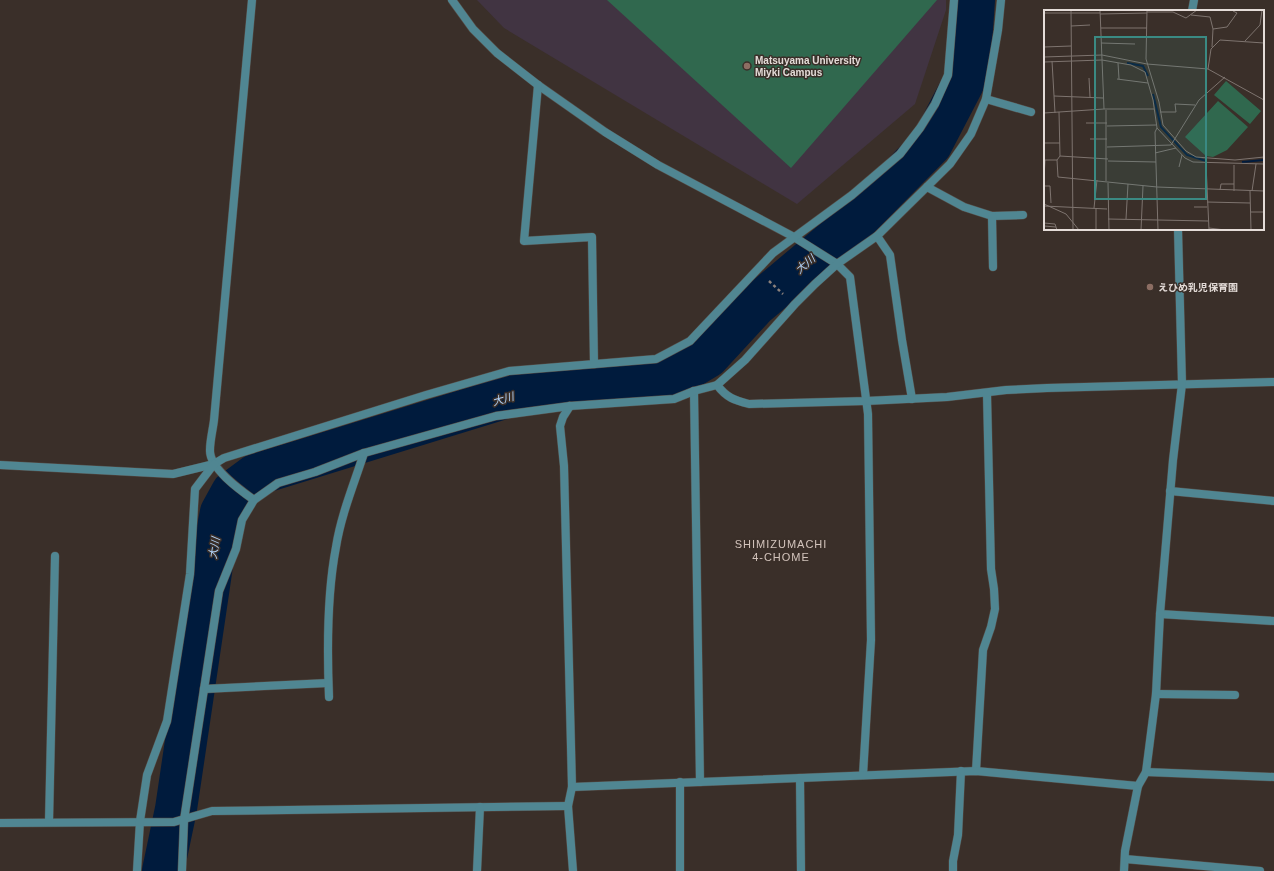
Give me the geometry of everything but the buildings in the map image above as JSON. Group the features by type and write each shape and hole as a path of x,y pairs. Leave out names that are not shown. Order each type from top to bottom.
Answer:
{"street":[{"path":"250,497 224,476 214,464 209,451 214,420 252,0"},
{"path":"452,0 478,34 497,53 538,85 605,132 658,165 797,239 837,264 850,276 868,414 871,640 863,775"},
{"path":"0,465 173,474 214,464 224,458 508,371 656,359 690,341 774,253 797,239 900,154 920,128 935,104 948,75 954,0"},
{"path":"182,871 184,820 219,591 236,549 242,520 250,497 278,483 315,472 364,453 496,416 570,406 674,399 694,391 717,385 745,360 795,304 837,264 877,236 950,164 971,134 986,99 998,30 1001,0"},
{"path":"1192,10 1194,0"},
{"path":"538,85 524,241 592,237 594,364"},
{"path":"986,99 1031,112"},
{"path":"927,187 964,207 992,216 1023,215"},
{"path":"992,216 993,267"},
{"path":"1124,871 1125,851 1138,786 1146,772 1156,694 1160,614 1170,492 1182,384 1178,230"},
{"path":"877,236 890,255 912,399"},
{"path":"717,385 724,395 749,404 912,399 987,394 1006,390 1040,388 1274,382"},
{"path":"694,391 700,782"},
{"path":"976,771 983,650 995,609 991,569 987,394"},
{"path":"570,406 563,417 560,426 564,466 572,787 568,806 573,871"},
{"path":"329,697 330,590 336,546 347,503 364,453"},
{"path":"137,871 144,821 148,775 167,721 190,574 195,489 214,464"},
{"path":"1170,492 1274,501"},
{"path":"49,822 55,556"},
{"path":"1160,614 1274,621"},
{"path":"204,689 328,683"},
{"path":"1156,694 1235,695"},
{"path":"572,787 961,771 976,771 1138,786"},
{"path":"953,871 953,861 958,835 961,771"},
{"path":"1146,772 1274,777"},
{"path":"800,778 801,871"},
{"path":"680,782 680,871"},
{"path":"0,823 174,822 212,811 480,806 568,806"},
{"path":"476,871 480,806"},
{"path":"1125,859 1260,871"}],"path":[{"path":"764,277 785,296"}],"shaded area":[{"name":"Matsuyama University Miyki Campus","path":"477,0 946,0 946,10 915,104 797,204 504,28"}],"green space":[{"path":"607,0 937,0 791,168"}],"waterway":[{"name":"大川","path":"163,871 176,809 216,538 221,512 232,492 255,475 508,397 553,388 668,381 708,357 755,306 855,222 931,145 969,72 974,0"}],"place":[{"name":"Matsuyama University Miyki Campus","path":"747,66"},
{"name":"えひめ乳児保育園","path":"1150,287"}],"district":[{"name":"SHIMIZUMACHI 4-CHOME","path":"781,550"}]}
